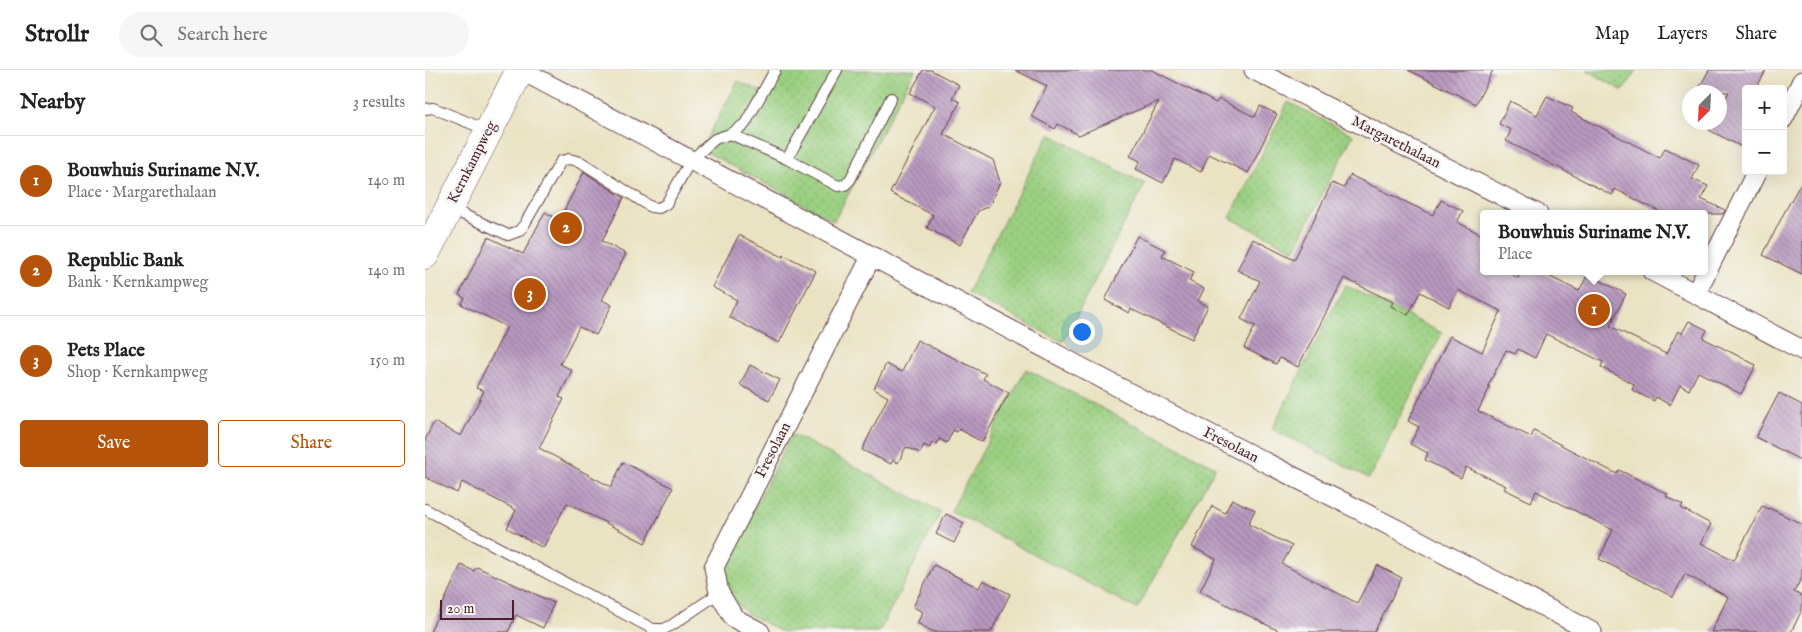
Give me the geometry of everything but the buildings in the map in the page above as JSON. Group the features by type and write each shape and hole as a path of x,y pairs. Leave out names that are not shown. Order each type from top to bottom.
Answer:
{"street":[{"name":"Kernkampweg","path":"425,254 520,70"},
{"name":"Fresolaan","path":"520,70 1139,398 1417,539 1592,632"},
{"name":"Margarethalaan","path":"1254,70 1530,210"},
{"path":"1787,110 1802,81"},
{"path":"1708,267 1755,175"},
{"name":"Fresolaan","path":"760,632 734,618 719,593 714,567 871,257"},
{"path":"1660,275 1802,350"},
{"path":"1695,293 1704,275"}],"lane":[{"path":"448,208 509,235 519,231 561,161 569,159 581,162 651,207 659,208 666,204 691,160 715,139 730,134 745,124 775,70"},
{"path":"787,159 837,70"},
{"path":"730,134 787,159 838,186 845,185 850,180 891,98"},
{"path":"425,109 433,108 442,111 488,131"},
{"path":"425,509 653,629 664,630 719,593"}],"green space":[{"path":"781,70 915,70 834,221 701,149 738,81 767,94"},
{"path":"1587,70 1637,70 1623,91"},
{"path":"1288,102 1353,135 1294,250 1230,218"},
{"path":"1049,134 1145,184 1063,342 967,293"},
{"path":"1345,285 1442,333 1369,478 1272,429"},
{"path":"1026,369 1216,467 1137,609 951,511"},
{"path":"792,434 941,512 879,632 782,632 748,614 735,602 726,588 724,567"}],"place":[{"name":"Republic Bank","path":"566,228"},
{"name":"Pets Place","path":"530,294"},
{"name":"Bouwhuis Suriname N.V.","path":"1594,310"}]}
